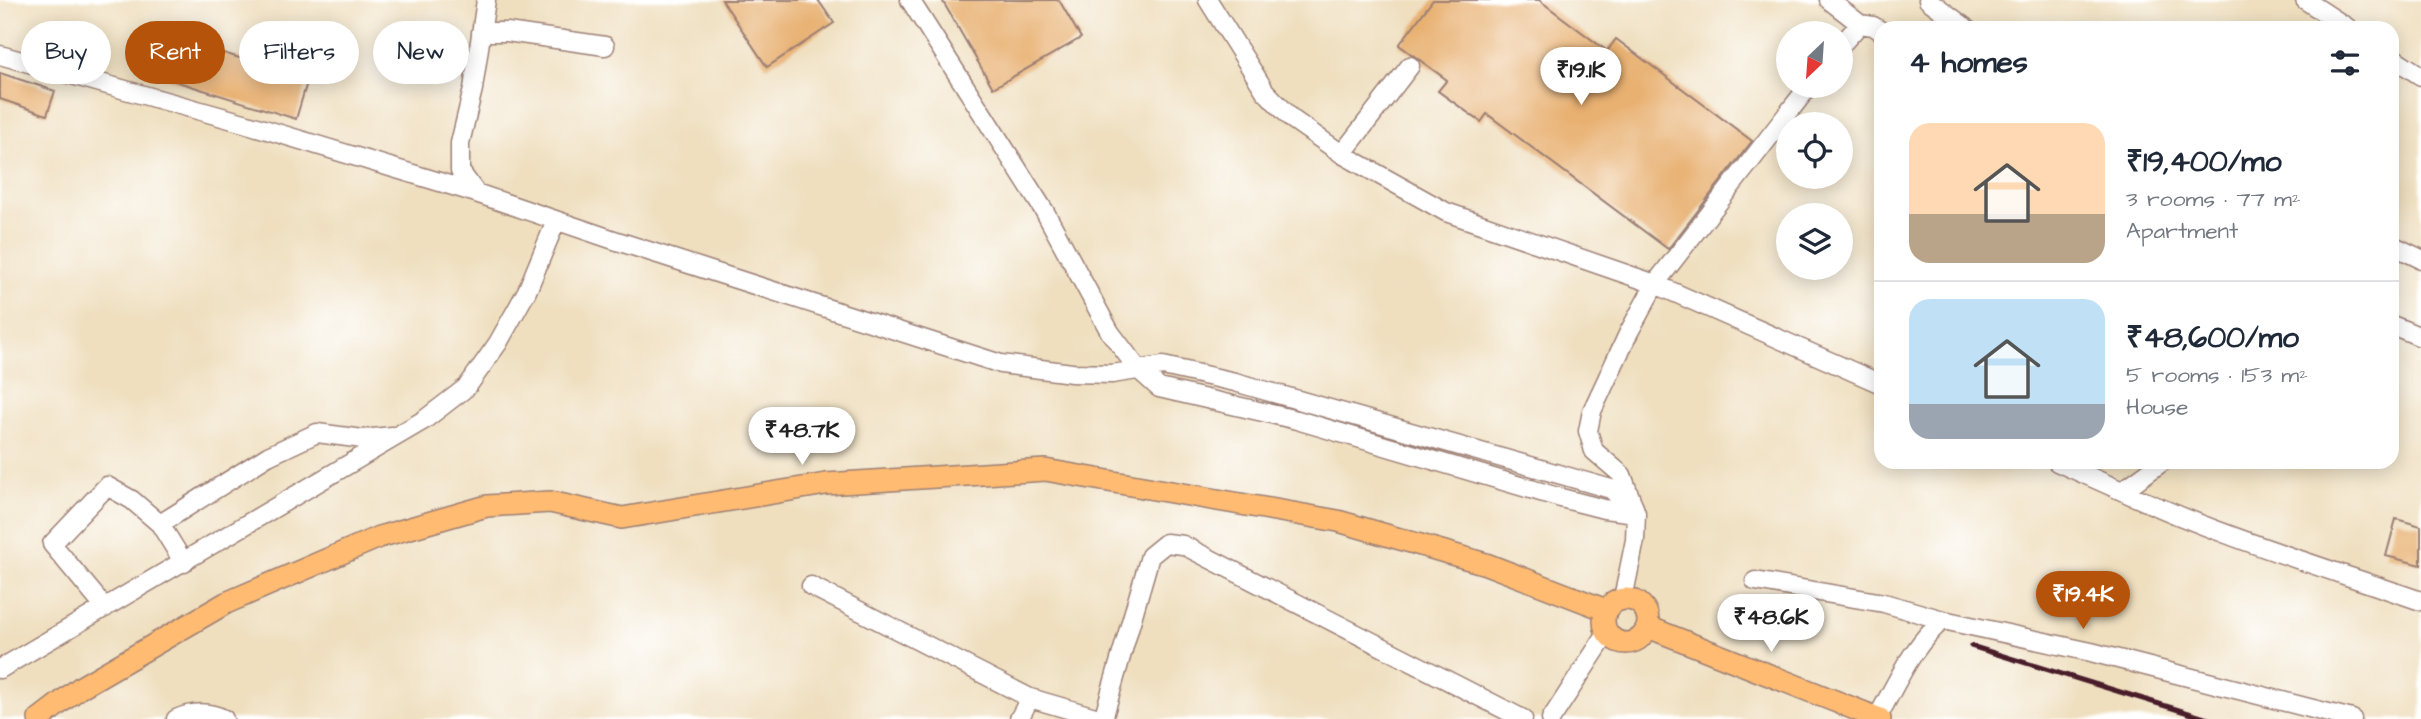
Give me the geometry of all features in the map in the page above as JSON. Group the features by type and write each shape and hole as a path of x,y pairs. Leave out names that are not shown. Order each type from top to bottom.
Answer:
{"main road":[{"path":"39,719 81,687 226,603 379,537 487,506 550,502 622,518 826,484 1045,470 1338,521 1615,605 1637,601 1647,613 1648,627 1645,634 1633,643 1618,643 1607,634 1604,626 1615,605"},
{"path":"1648,627 1878,719"}],"street":[{"path":"477,193 460,172 460,143 473,89 485,0"},
{"path":"911,0 1045,212 1110,332 1138,369 1159,388 1297,420 1572,501 1636,513"},
{"path":"1208,0 1265,91 1292,119 1342,154 1446,212 1655,284 1874,381"},
{"path":"1829,0 1860,24 1874,27"},
{"path":"1928,0 1956,21"},
{"path":"2305,0 2337,21"},
{"path":"1853,32 1860,24"},
{"path":"481,32 507,32 605,46"},
{"path":"0,55 477,193 556,221 1001,364 1072,373 1112,374 1138,369"},
{"path":"2399,62 2421,76"},
{"path":"1342,154 1410,66"},
{"path":"1615,605 1635,540 1636,513 1622,475 1594,451 1588,431 1592,411 1655,284 1801,98"},
{"path":"0,669 424,420 467,387 498,343 527,291 556,221"},
{"path":"2399,248 2421,259"},
{"path":"2399,328 2421,337"},
{"path":"160,524 268,456 317,433 363,439 399,435"},
{"path":"2073,469 2225,534 2421,601"},
{"path":"2122,491 2152,469"},
{"path":"105,608 52,544 107,486 132,500 160,524 184,563"},
{"path":"811,586 1030,698 1103,719 1150,556 1166,543 1183,545 1523,719"},
{"path":"1755,581 1884,603 1934,622 2091,652 2352,719"},
{"path":"1878,719 1934,622"},
{"path":"1551,719 1607,634"},
{"path":"1019,719 1030,698"},
{"path":"176,719 188,714 202,713 224,719"}],"building":[{"path":"722,0 818,0 834,23 767,67"},
{"path":"942,0 1059,0 1081,38 993,88"},
{"path":"1433,0 1539,0 1607,51 1616,39 1752,141 1668,249 1487,114 1481,122 1438,91 1447,80 1399,45"},
{"path":"225,54 239,58 239,84 306,84 296,119 184,84 225,84"},
{"path":"0,73 21,80 21,84 34,84 55,91 47,115 0,99"},
{"path":"2396,519 2421,526 2421,565 2386,556"}],"railway":[{"path":"1971,646 2208,719"}]}
